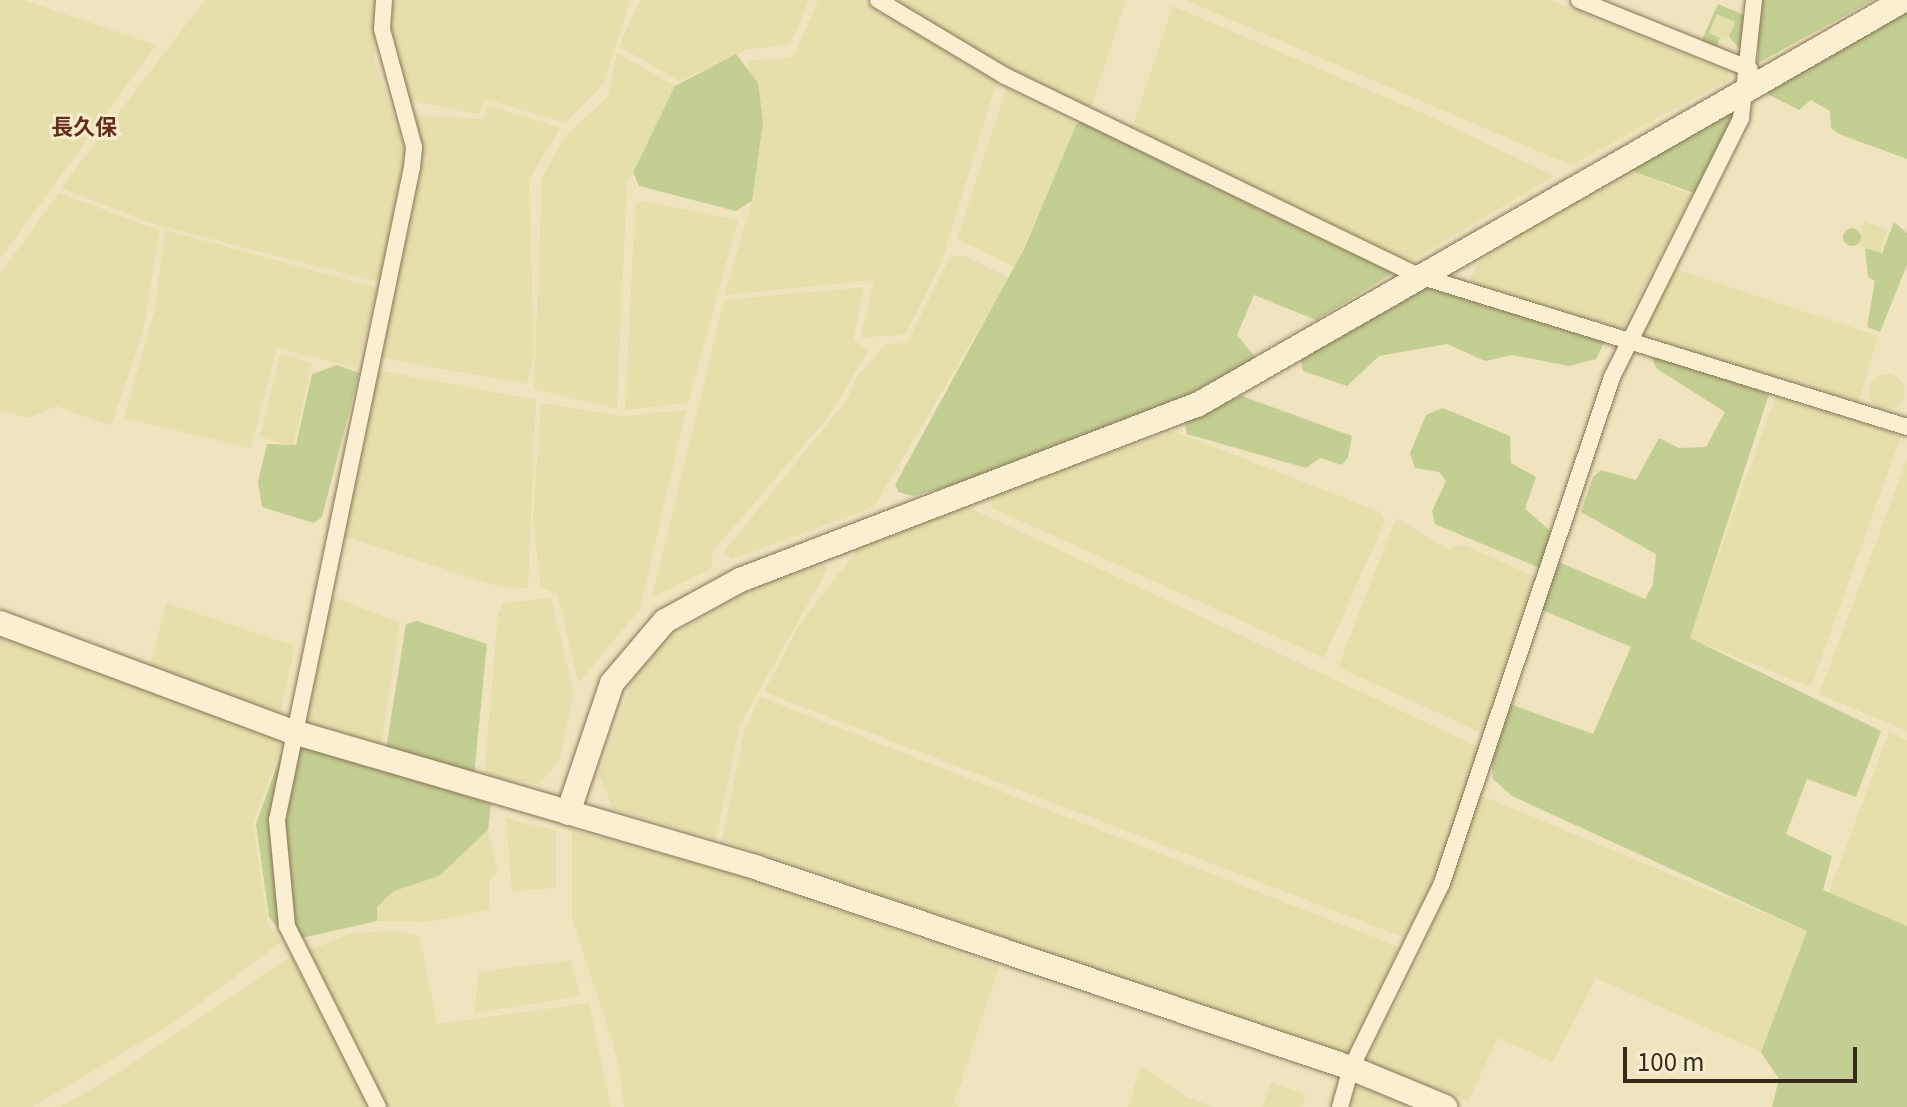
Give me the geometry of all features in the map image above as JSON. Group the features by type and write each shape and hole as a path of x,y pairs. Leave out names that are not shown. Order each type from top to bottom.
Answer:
{"street":[{"path":"378,1107 287,926 277,820 290,731 412,167 414,147 382,29 384,0"},
{"path":"878,0 1005,76 1416,275 1629,338 1907,427"},
{"path":"1579,0 1749,78"},
{"path":"1340,1107 1351,1068 1442,883 1629,338 1741,118 1749,78 1754,0"},
{"path":"568,813 612,683 665,621 740,580 1197,405 1749,78 1904,0"},
{"path":"0,623 290,731 744,863 1351,1068 1445,1107"}],"shaded area":[{"path":"0,0 23,0 156,45 0,259"},
{"path":"205,0 375,0 374,58 406,155 379,282 160,226 61,188"},
{"path":"389,0 630,0 604,83 566,123 486,99 479,114 406,99 387,30"},
{"path":"640,0 809,0 790,44 745,50 679,81 619,46"},
{"path":"818,0 860,0 997,81 941,264 905,335 861,337 874,280 724,295 752,201 763,122 747,61 794,57"},
{"path":"895,0 1126,0 1091,108 987,58"},
{"path":"1185,0 1550,0 1727,71 1730,79 1571,165"},
{"path":"1173,6 1431,117 1554,176 1404,265 1234,189 1133,126"},
{"path":"1717,14 1735,22 1727,41 1709,33"},
{"path":"617,53 675,86 627,182 617,409 534,389 542,178 563,139 608,96"},
{"path":"1006,89 1076,125 1015,267 957,239"},
{"path":"488,105 560,128 529,180 534,355 527,384 378,357 413,116 483,119"},
{"path":"1629,170 1692,195 1621,330 1466,287 1478,264 1509,237"},
{"path":"59,193 160,231 143,333 111,425 56,406 28,418 0,410 0,274"},
{"path":"642,201 738,220 688,403 625,410 635,204"},
{"path":"1864,221 1887,229 1880,253 1857,245"},
{"path":"165,230 378,288 356,368 277,348 251,448 124,418 154,313"},
{"path":"965,256 1009,278 874,507 732,559 724,552 848,398 856,378 886,344 907,343 950,257"},
{"path":"1675,269 1878,336 1859,401 1639,337"},
{"path":"864,287 853,341 869,349 829,416 713,551 711,569 652,597 724,300"},
{"path":"280,354 312,363 293,446 260,437"},
{"path":"376,370 536,400 528,588 497,586 337,534"},
{"path":"1887,374 1900,379 1905,392 1900,405 1887,410 1874,405 1869,392 1874,379"},
{"path":"1777,392 1901,436 1811,687 1689,638"},
{"path":"541,403 622,416 686,410 640,609 578,683 558,595 541,587 533,518"},
{"path":"1173,431 1380,512 1385,521 1324,658 992,508 992,495"},
{"path":"1907,459 1907,731 1819,694"},
{"path":"968,507 1480,748 1433,884 1403,937 764,692 799,625 861,545"},
{"path":"1396,518 1448,549 1462,544 1535,577 1484,734 1338,667"},
{"path":"822,564 828,568 740,725 716,839 613,809 599,774 637,668 664,641 750,589"},
{"path":"321,592 400,623 381,748 295,720"},
{"path":"551,598 574,694 559,761 539,784 484,776 498,615 503,603"},
{"path":"166,603 295,646 280,714 150,667"},
{"path":"0,636 275,734 281,746 253,823 268,925 281,942 175,1022 32,1107 0,1107"},
{"path":"760,697 1399,947 1347,1056 722,840 744,732"},
{"path":"1889,732 1907,740 1907,926 1829,893"},
{"path":"1480,795 1807,931 1761,1052 1596,978 1553,1062 1498,1038 1468,1101 1364,1061 1421,954"},
{"path":"506,818 556,831 556,888 512,891"},
{"path":"488,830 498,870 489,881 489,910 427,922 377,921 377,908 394,891 439,876"},
{"path":"572,830 743,876 999,967 954,1104 960,1107 624,1107 617,1057 572,918"},
{"path":"395,930 420,937 437,1024 589,1003 611,1107 386,1107 305,952 350,934"},
{"path":"291,956 372,1107 60,1107 111,1078"},
{"path":"571,960 580,996 474,1013 479,972"},
{"path":"1141,1066 1186,1097 1214,1107 1128,1107"},
{"path":"1271,1082 1306,1095 1302,1107 1262,1107"},
{"path":"1357,1085 1411,1107 1350,1107"}],"green space":[{"path":"1757,0 1873,0 1758,63"},
{"path":"1718,4 1749,17 1746,56 1737,59 1739,48 1729,37 1735,22 1717,14 1709,33 1720,38 1716,47 1701,42"},
{"path":"1907,8 1907,159 1839,134 1831,128 1830,111 1811,100 1799,110 1769,95 1765,89"},
{"path":"736,54 758,83 763,122 752,201 736,211 639,186 633,172 675,86"},
{"path":"1095,111 1393,273 1316,320 1254,295 1237,335 1256,358 1176,401 979,478 913,496 899,492 895,485 1024,249 1076,125"},
{"path":"1730,111 1737,116 1697,194 1629,170"},
{"path":"1894,222 1907,233 1907,265 1880,332 1867,327 1875,281 1868,277 1865,248 1882,253"},
{"path":"1848,228 1856,228 1861,237 1859,244 1848,246 1843,241 1843,233"},
{"path":"1434,278 1464,281 1606,339 1596,359 1569,366 1512,355 1485,361 1447,344 1379,356 1347,386 1303,371 1301,361 1338,333"},
{"path":"1650,352 1769,394 1690,638 1881,731 1856,797 1807,779 1786,834 1832,856 1823,890 1907,926 1907,1107 1772,1107 1779,1079 1761,1052 1807,931 1512,796 1493,779 1491,752 1507,703 1593,734 1631,647 1542,610 1559,562 1645,599 1653,585 1656,554 1581,512 1593,477 1601,470 1636,480 1659,438 1679,448 1706,447 1725,412 1656,368"},
{"path":"337,365 359,373 322,517 314,523 262,507 258,482 267,444 296,445 312,374"},
{"path":"1242,396 1352,436 1348,457 1342,465 1320,458 1306,468 1187,434 1184,417"},
{"path":"1443,408 1510,436 1511,463 1536,477 1525,509 1553,533 1540,568 1435,524 1432,511 1446,481 1439,472 1415,468 1410,453 1426,415"},
{"path":"417,621 487,644 474,776 386,749 406,624"},
{"path":"297,740 491,804 488,830 439,876 394,891 377,907 377,921 302,938 281,932 269,917 256,824 284,746"}],"district":[{"name":"長久保","path":"84,126"}]}
